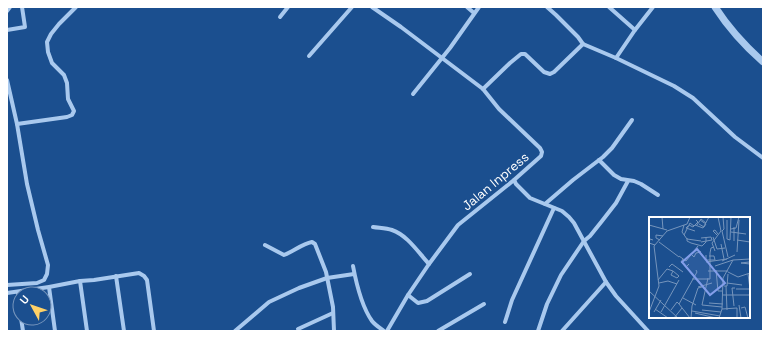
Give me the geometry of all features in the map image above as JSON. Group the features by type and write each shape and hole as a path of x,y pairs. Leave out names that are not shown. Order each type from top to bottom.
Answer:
{"street":[{"path":"7,11 10,7"},
{"path":"7,30 25,27 22,7"},
{"path":"17,124 67,117 74,111 68,98 67,83 64,75 52,62 48,52 47,42 59,24 76,7"},
{"path":"280,17 288,7"},
{"path":"309,56 352,7"},
{"name":"Jalan Inpress","path":"372,7 442,57 483,89 500,109 540,148 542,152 540,156 514,180 458,225 429,264 385,331"},
{"path":"467,7 474,14"},
{"path":"413,94 450,48 479,7"},
{"path":"546,7 556,15 583,44 674,86 693,98 735,137 763,158"},
{"path":"609,7 635,30"},
{"path":"616,58 653,7"},
{"path":"715,7 748,48 763,62"},
{"path":"483,89 521,54 524,54 544,72 550,74 554,72 583,44"},
{"path":"7,80 17,124 27,184 48,265 47,274 44,280 37,283 7,285"},
{"path":"545,204 612,148 632,120"},
{"path":"599,160 614,175 621,179 642,184 658,195"},
{"path":"514,180 530,198 562,211 569,217 574,223 606,282 616,296 648,331"},
{"path":"538,331 547,304 561,275 584,242 616,203 628,180"},
{"path":"505,322 512,300 554,208"},
{"path":"373,227 391,230 401,234 429,264"},
{"path":"265,245 284,255 302,245 311,242 315,244 326,272 333,313 334,331"},
{"path":"353,266 354,274 366,310 372,322 385,331"},
{"path":"52,286 139,273 147,280 154,331"},
{"path":"235,331 269,302 299,288 327,278 354,274"},
{"path":"408,295 418,303 427,301 470,274"},
{"path":"116,276 124,331"},
{"path":"80,281 87,331"},
{"path":"562,331 606,282"},
{"path":"438,331 484,304"},
{"path":"52,313 54,331"},
{"path":"298,329 333,313"}]}
